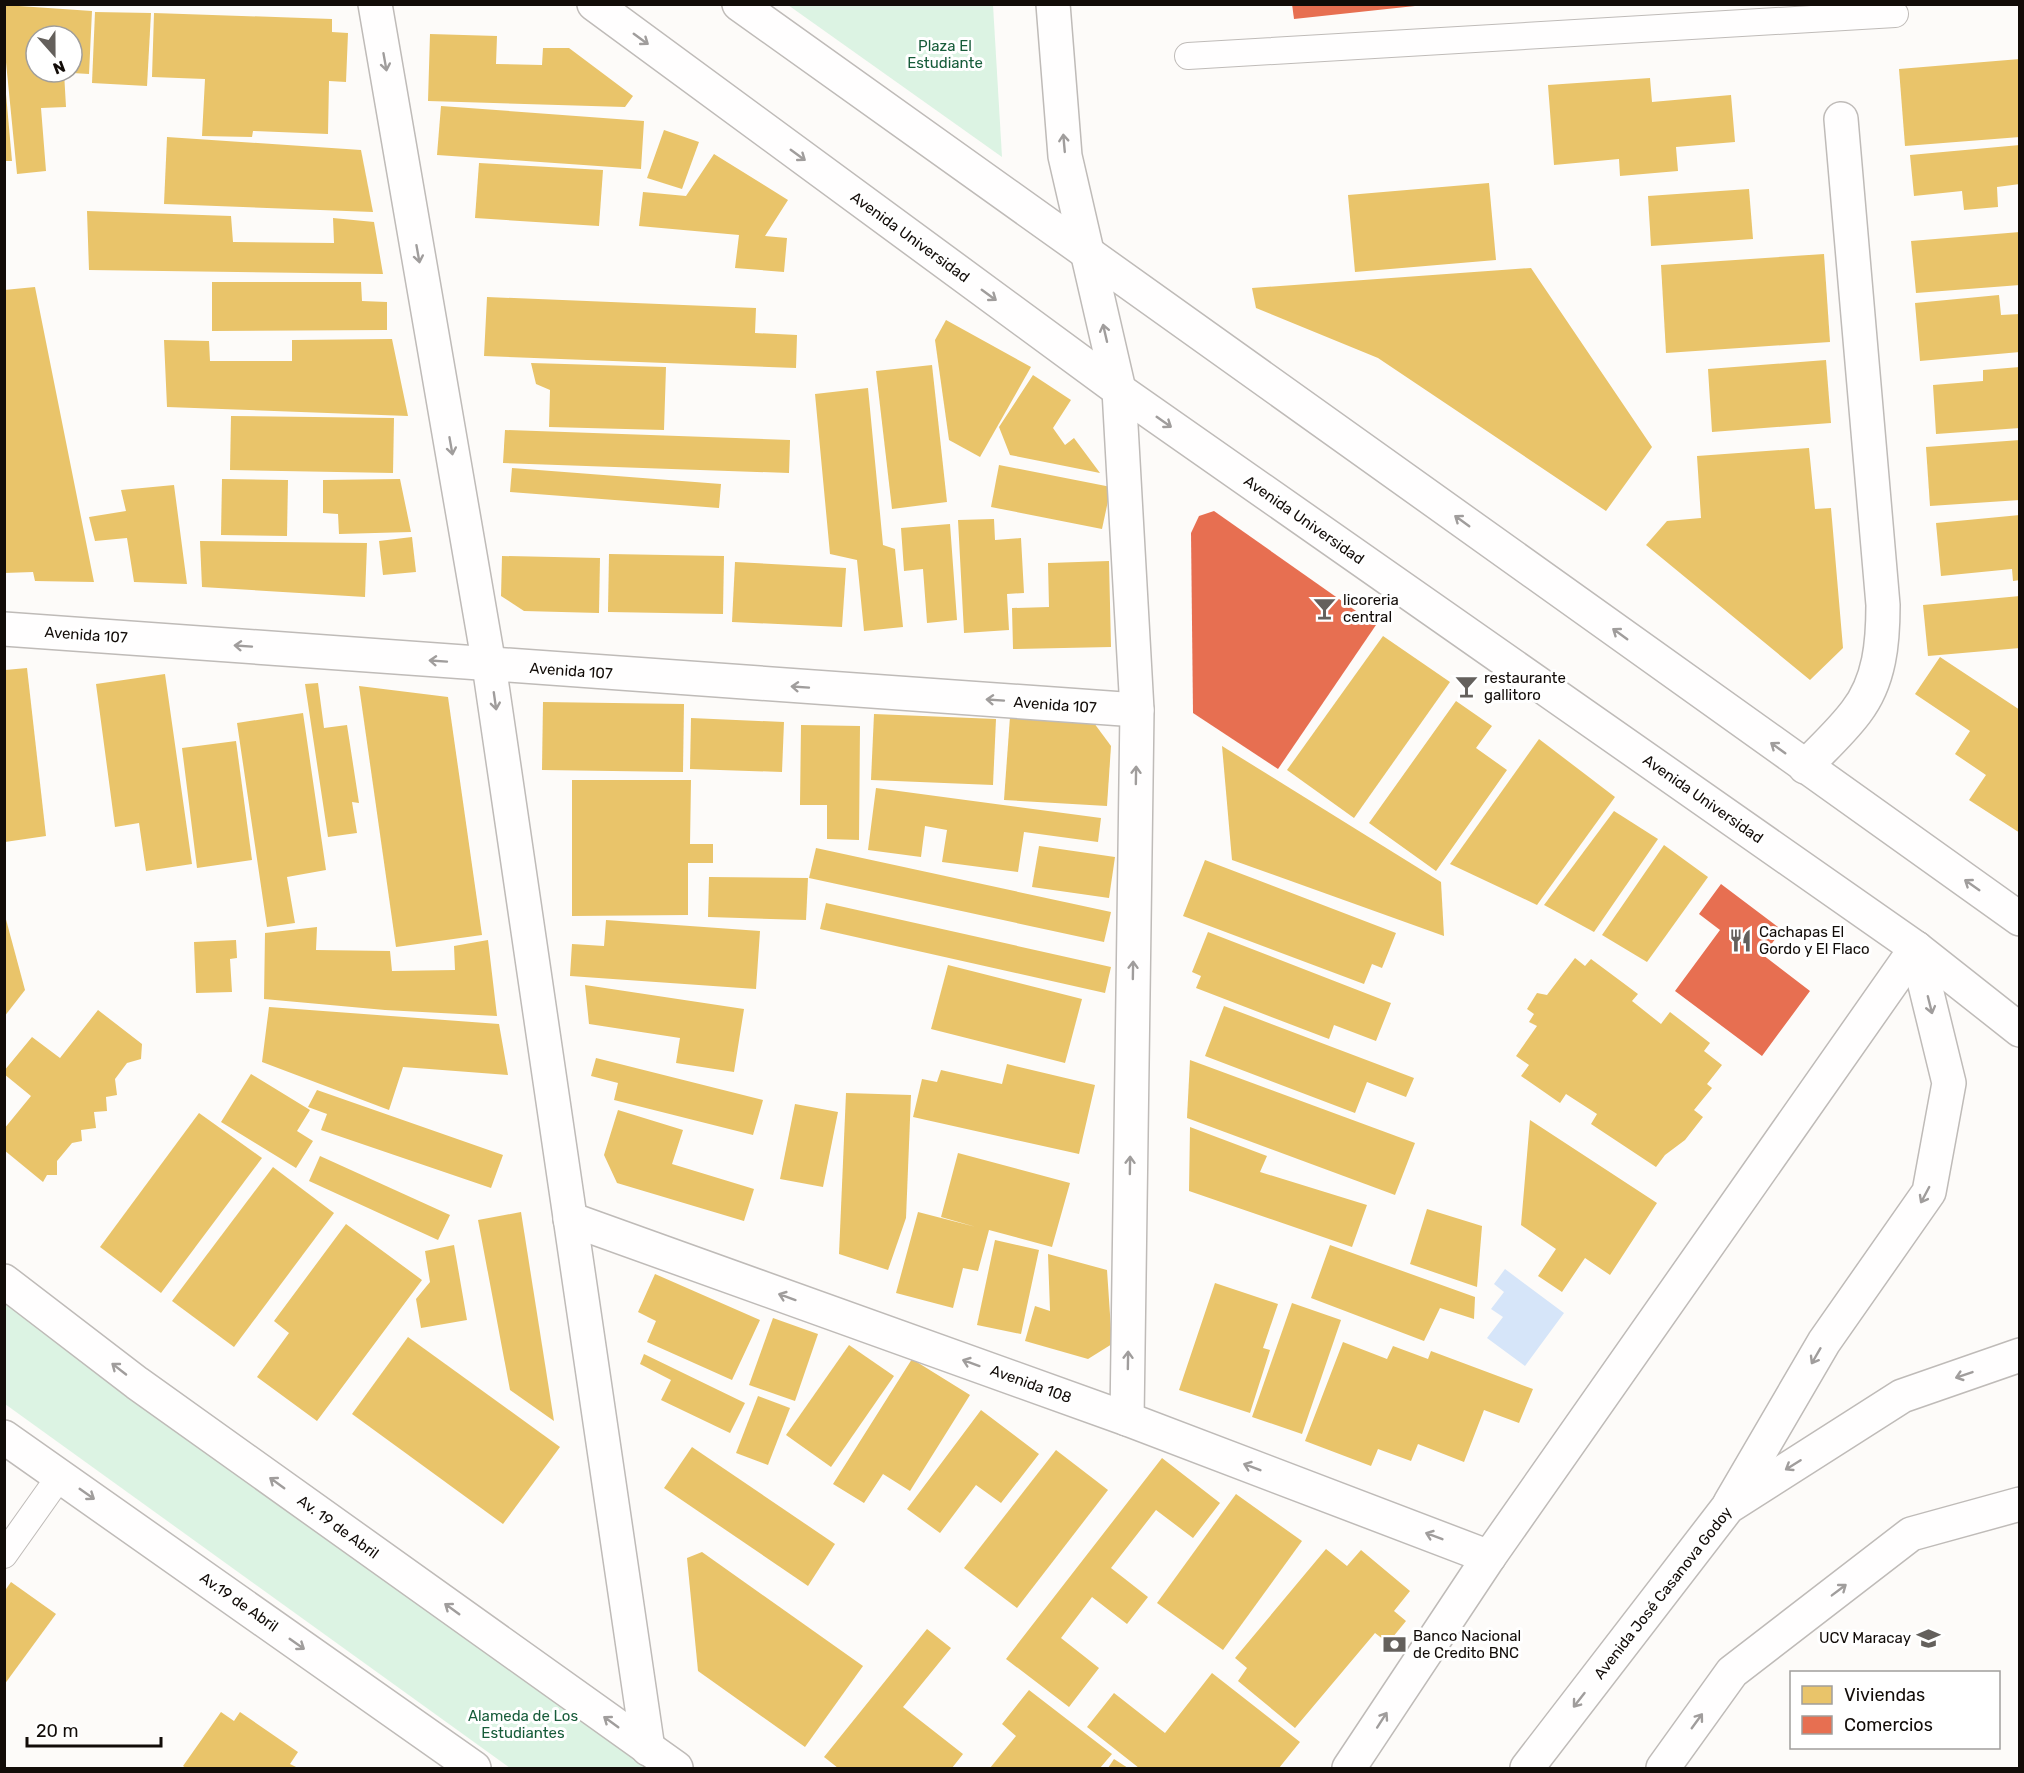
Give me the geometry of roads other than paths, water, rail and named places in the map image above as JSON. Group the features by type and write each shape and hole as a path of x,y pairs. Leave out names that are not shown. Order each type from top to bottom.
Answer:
{"street":[{"path":"375,4 489,665 648,1749"},
{"name":"Avenida Universidad","path":"594,4 1119,390 1916,948 2019,1030"},
{"path":"739,4 2019,919"},
{"path":"1053,4 1065,156 1119,390 1137,710 1127,1419"},
{"path":"1805,767 1857,711 1878,666 1883,636 1882,593 1841,119"},
{"name":"Avenida 107","path":"4,628 489,665 1137,710"},
{"path":"1728,1507 1824,1342 1929,1192 1949,1083 1916,948"},
{"path":"1349,1768 1489,1557 1916,948"},
{"name":"Avenida 108","path":"570,1219 1127,1419 1489,1557"},
{"name":"Av. 19 de Abril","path":"4,1281 137,1383 676,1768"},
{"name":"Avenida José Casanova Godoy","path":"1527,1768 1728,1507 1902,1396 2019,1355"},
{"name":"Av.19 de Abril","path":"4,1437 474,1768"},
{"path":"1663,1768 1732,1672 1911,1534 2019,1504"}],"lane":[{"path":"1188,56 1895,14"},
{"path":"8,1543 60,1476"}],"water":[{"path":"1505,1269 1564,1313 1525,1366 1487,1338 1503,1317 1491,1309 1504,1292 1494,1284"}],"place":[{"name":"licoreria central","path":"1325,609"},
{"name":"restaurante gallitoro","path":"1466,687"},
{"name":"Cachapas El Gordo y El Flaco","path":"1741,941"},
{"name":"UCV Maracay","path":"1929,1638"},
{"name":"Banco Nacional de Credito BNC","path":"1395,1645"}],"park label":[{"name":"Plaza El Estudiante","path":"945,54"},
{"name":"Alameda de Los Estudiantes","path":"523,1724"}]}
